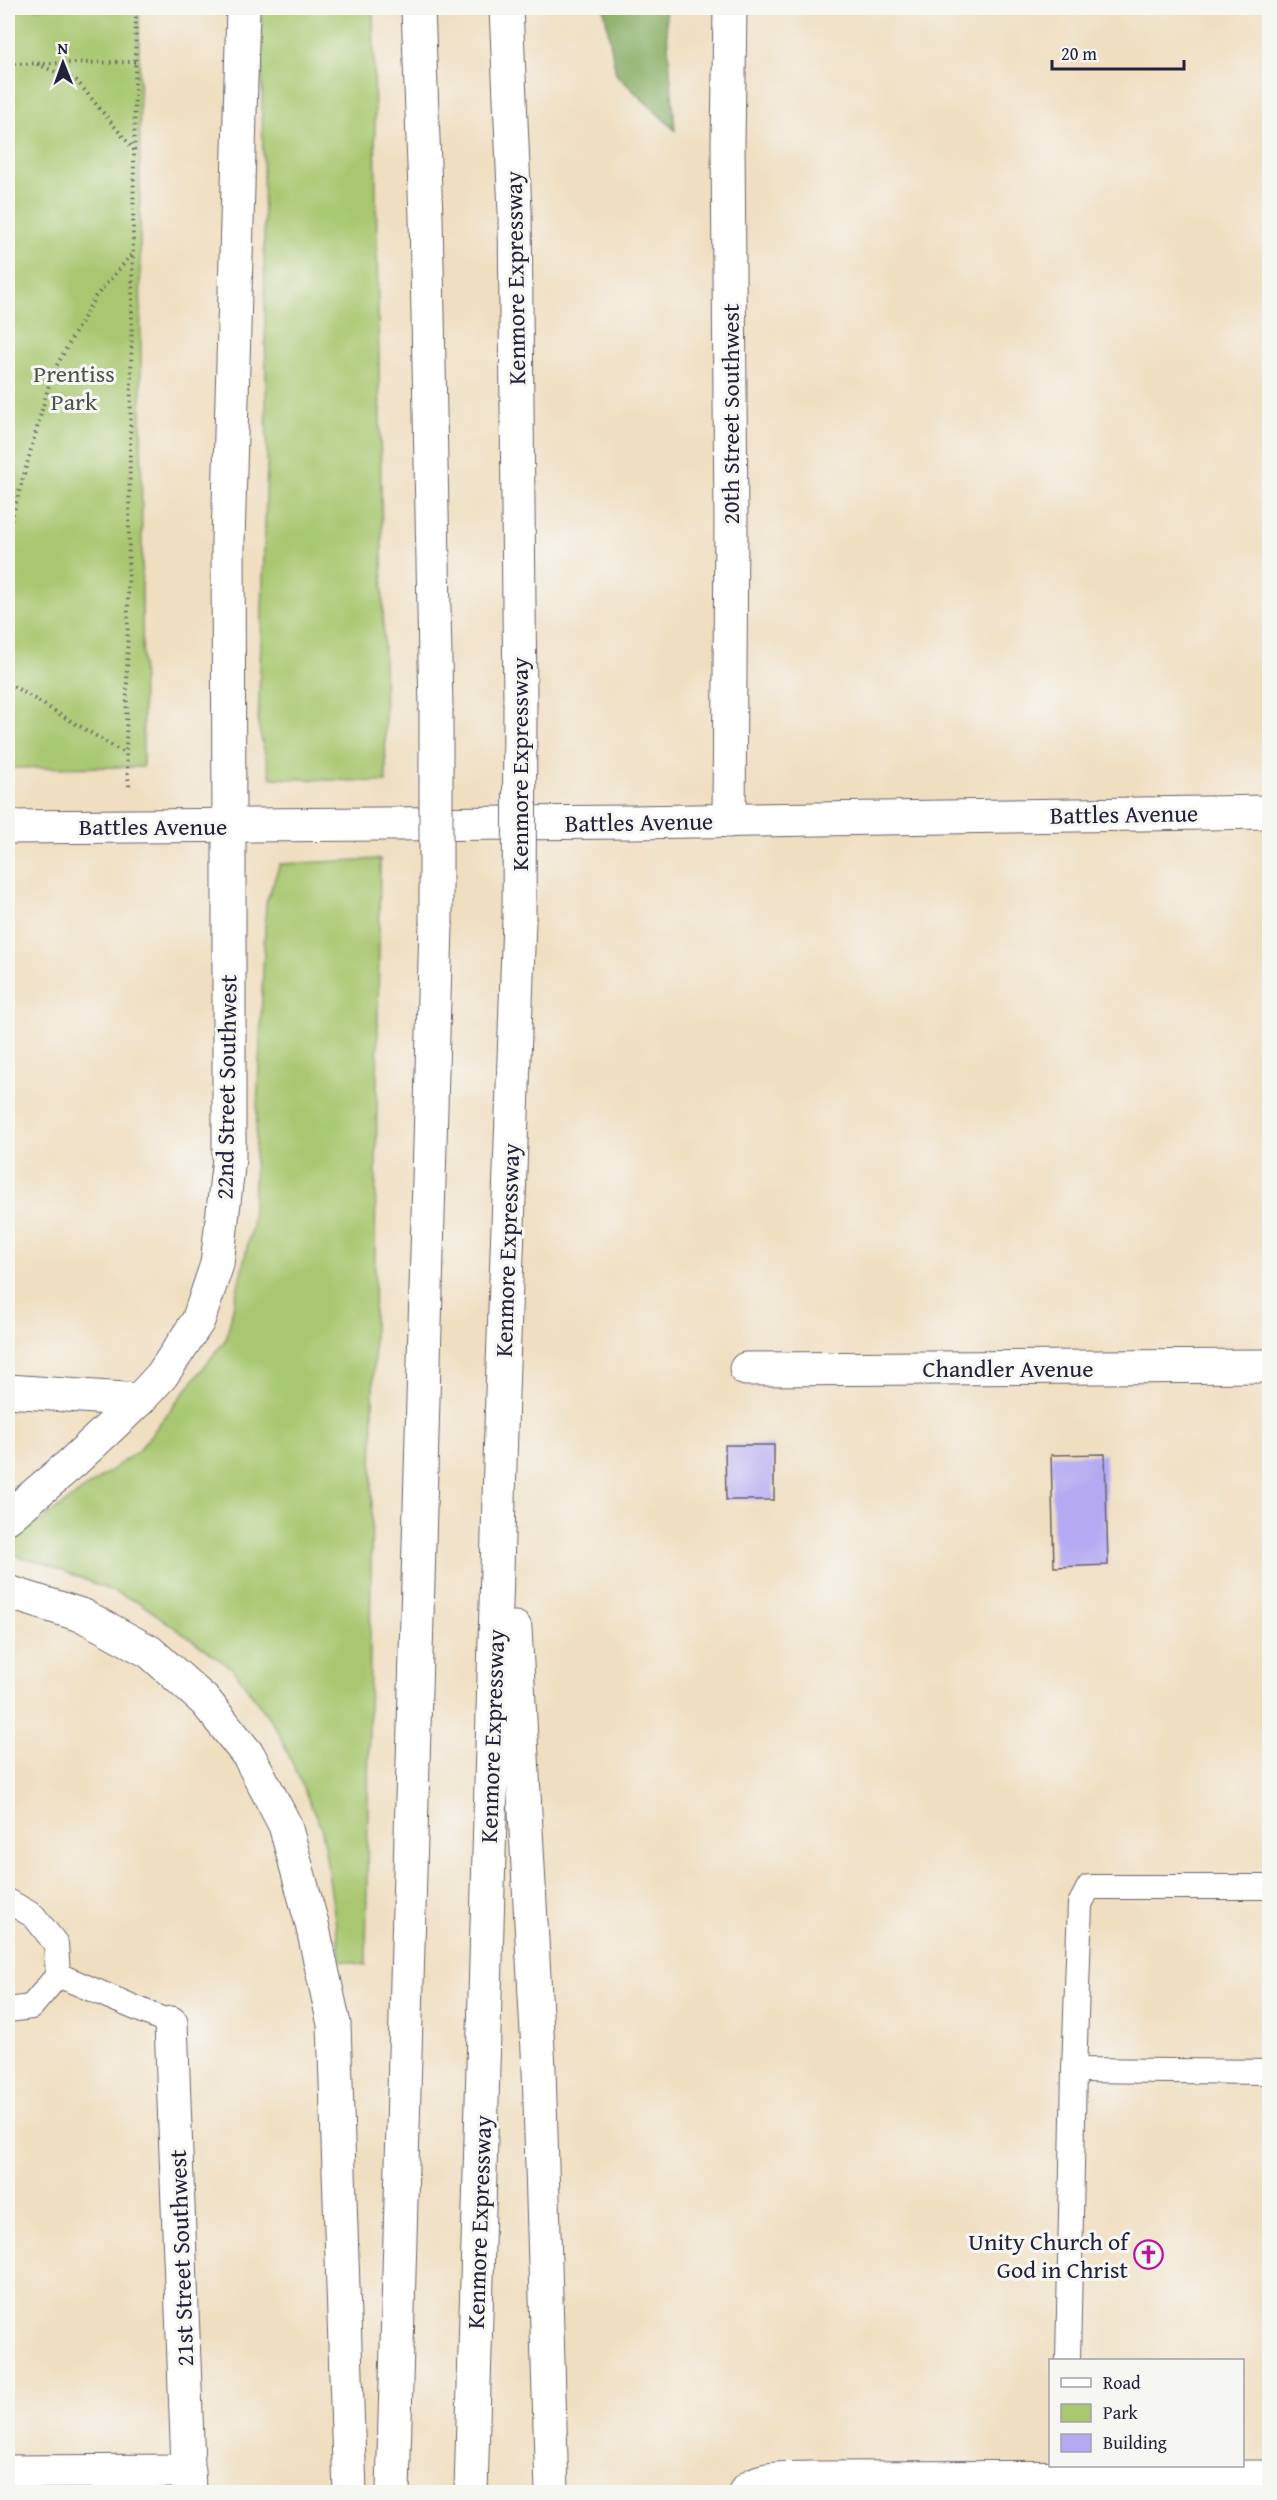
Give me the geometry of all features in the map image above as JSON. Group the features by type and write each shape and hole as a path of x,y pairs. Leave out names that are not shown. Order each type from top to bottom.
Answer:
{"main road":[{"name":"22nd Street Southwest","path":"8,1517 73,1462 162,1375 198,1321 217,1264 229,1158 228,541 243,8"},
{"path":"393,2493 436,925 436,710 426,218 418,8"},
{"name":"Kenmore Expressway","path":"471,2493 502,1393 519,920 520,702 515,212 506,8"},
{"name":"20th Street Southwest","path":"729,821 731,533 728,156 730,8"},
{"name":"Battles Avenue","path":"8,827 729,821 1269,812"},
{"name":"Chandler Avenue","path":"746,1369 1269,1366"},
{"path":"8,1391 139,1400"},
{"path":"502,1393 539,2068 552,2493"},
{"path":"8,1593 84,1616 150,1652 206,1702 249,1756 285,1825 312,1924 334,2024 350,2493"},
{"name":"21st Street Southwest","path":"171,2023 189,2482"},
{"path":"746,2491 763,2481 810,2478 1066,2471 1269,2477"},
{"path":"8,2472 189,2482"}],"lane":[{"path":"1068,2359 1080,1904 1089,1887 1269,1887"},
{"path":"8,1900 34,1916 56,1944 58,1975 31,2007 8,2010"},
{"path":"58,1975 171,2023"},
{"path":"1074,2070 1269,2072"}],"path":[{"path":"134,826 126,754 135,8"},
{"path":"8,64 135,62"},
{"path":"37,64 76,81 134,150"},
{"path":"8,532 52,374 95,297 133,253"},
{"path":"8,683 126,754"}],"green space":[{"name":"Prentiss Park","path":"8,8 139,8 143,767 8,768"},
{"path":"261,8 373,8 386,782 271,778 258,725 267,466"},
{"path":"604,8 665,8 675,130 616,74"},
{"path":"380,859 366,1965 341,1960 322,1830 277,1729 234,1670 140,1603 45,1563 8,1554 8,1544 139,1450 226,1339 252,1226 266,903 280,864"}],"building":[{"path":"725,1445 774,1445 774,1500 726,1500"},
{"path":"1105,1454 1108,1565 1054,1567 1051,1455"}],"place":[{"name":"Unity Church of God in Christ","path":"1149,2255"}]}
